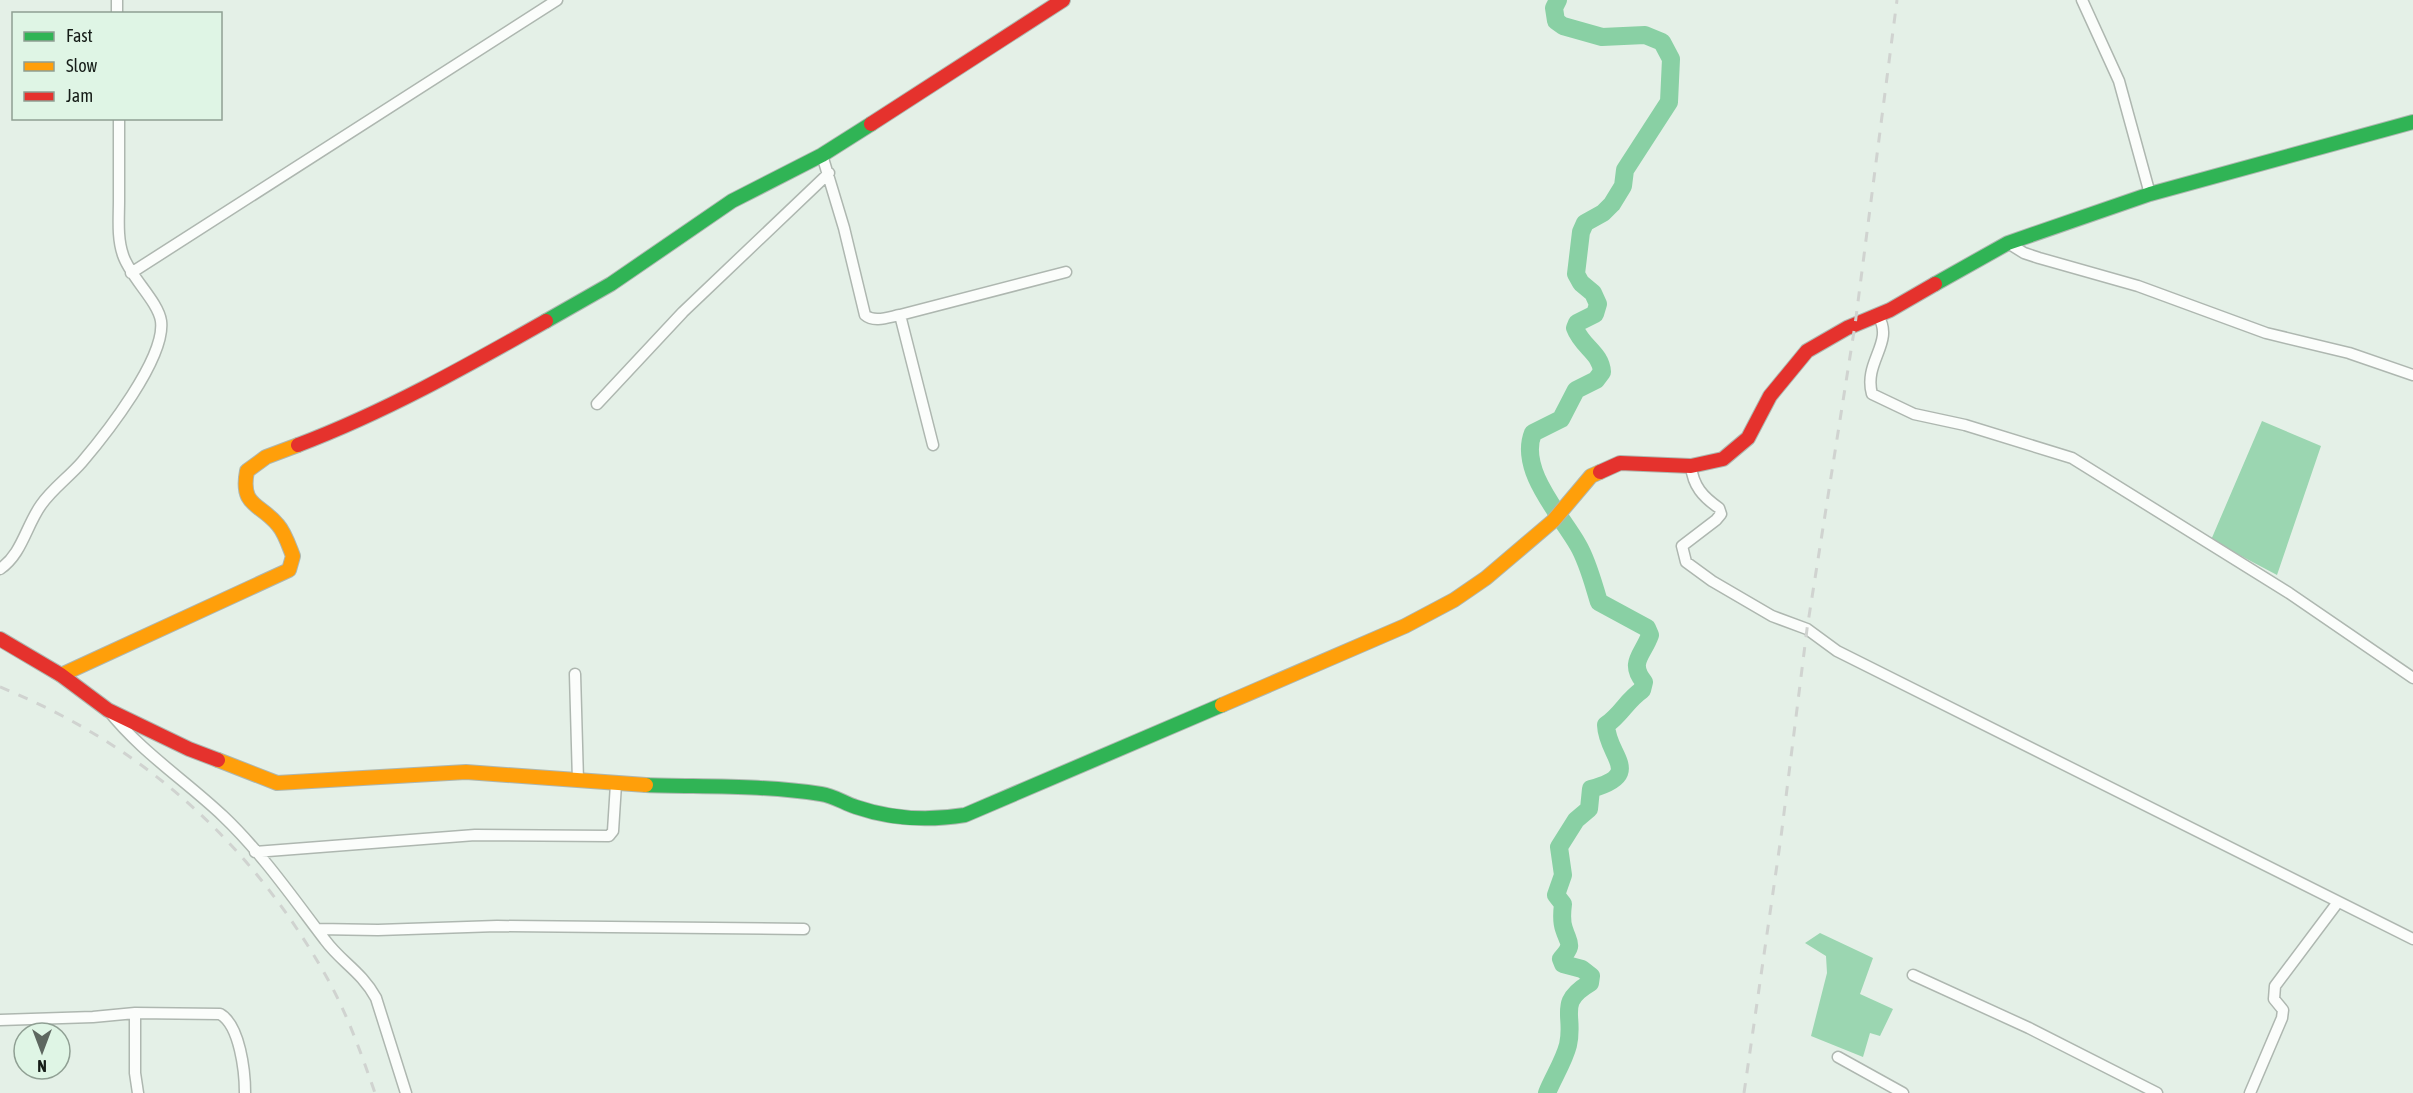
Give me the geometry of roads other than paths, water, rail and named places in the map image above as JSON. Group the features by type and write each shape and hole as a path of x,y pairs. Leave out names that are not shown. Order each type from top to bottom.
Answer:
{"street":[{"path":"131,273 557,0"},
{"path":"60,675 289,570 293,556 279,526 249,499 244,487 247,471 266,457 353,424 437,383 610,284 732,201 822,155 1064,0"},
{"path":"2082,0 2119,81 2150,194"},
{"path":"0,569 17,552 31,519 43,502 81,462 123,409 154,354 161,320 156,308 131,273 122,254 119,234 118,120"},
{"path":"0,639 60,675 108,710 189,748 277,783 466,772 616,784 798,792 828,796 853,806 921,820 943,820 965,815 1405,626 1454,600 1486,578 1557,516 1591,476 1620,463 1691,466 1723,459 1748,438 1770,396 1807,351 1846,328 1878,316 2008,243 2150,194 2413,122"},
{"path":"822,155 829,173 865,315 873,320 1066,272"},
{"path":"597,404 683,312 829,173"},
{"path":"2008,243 2039,258 2138,286 2266,333 2349,353 2413,375"},
{"path":"900,315 933,445"},
{"path":"1878,316 1884,324 1884,334 1869,378 1872,394 1914,414 1965,425 2072,458 2289,593 2413,678"},
{"path":"1691,466 1696,486 1707,500 1719,508 1721,514 1682,546 1686,562 1712,581 1772,616 1807,629 1847,656 2413,939"},
{"path":"575,674 578,781"},
{"path":"108,710 126,734 225,818 330,946 355,969 376,998 406,1093"},
{"path":"255,852 475,835 609,836 613,831 616,784"},
{"path":"2250,1093 2282,1018 2283,1010 2274,999 2275,986 2338,902"},
{"path":"317,929 378,930 497,926 804,929"},
{"path":"1913,975 2030,1028 2157,1093"},
{"path":"0,1020 93,1017 135,1013 220,1014 233,1025 239,1047 245,1093"},
{"path":"135,1013 135,1073 138,1093"},
{"path":"1838,1057 1903,1093"}],"waterway":[{"path":"1547,1093 1568,1045 1570,1003 1573,997 1590,983 1591,976 1582,969 1563,964 1561,959 1568,950 1569,944 1562,923 1563,904 1556,895 1563,875 1559,847 1576,820 1589,809 1591,789 1607,783 1620,771 1606,725 1642,690 1644,682 1639,675 1637,664 1650,635 1647,628 1599,602 1582,552 1536,477 1531,462 1530,447 1533,433 1561,419 1576,390 1596,380 1602,372 1595,355 1575,328 1577,323 1595,314 1598,304 1593,293 1581,283 1576,274 1581,232 1585,223 1603,213 1612,204 1623,186 1625,170 1669,102 1671,59 1662,42 1645,35 1602,37 1563,26 1556,21 1554,8 1558,0"}],"railway":[{"path":"1744,1093 1781,837 1807,629 1855,325 1897,0"},
{"path":"0,687 52,711 101,738 146,769 188,803 227,841 263,882 296,927 326,976 347,1019 375,1093"}]}
